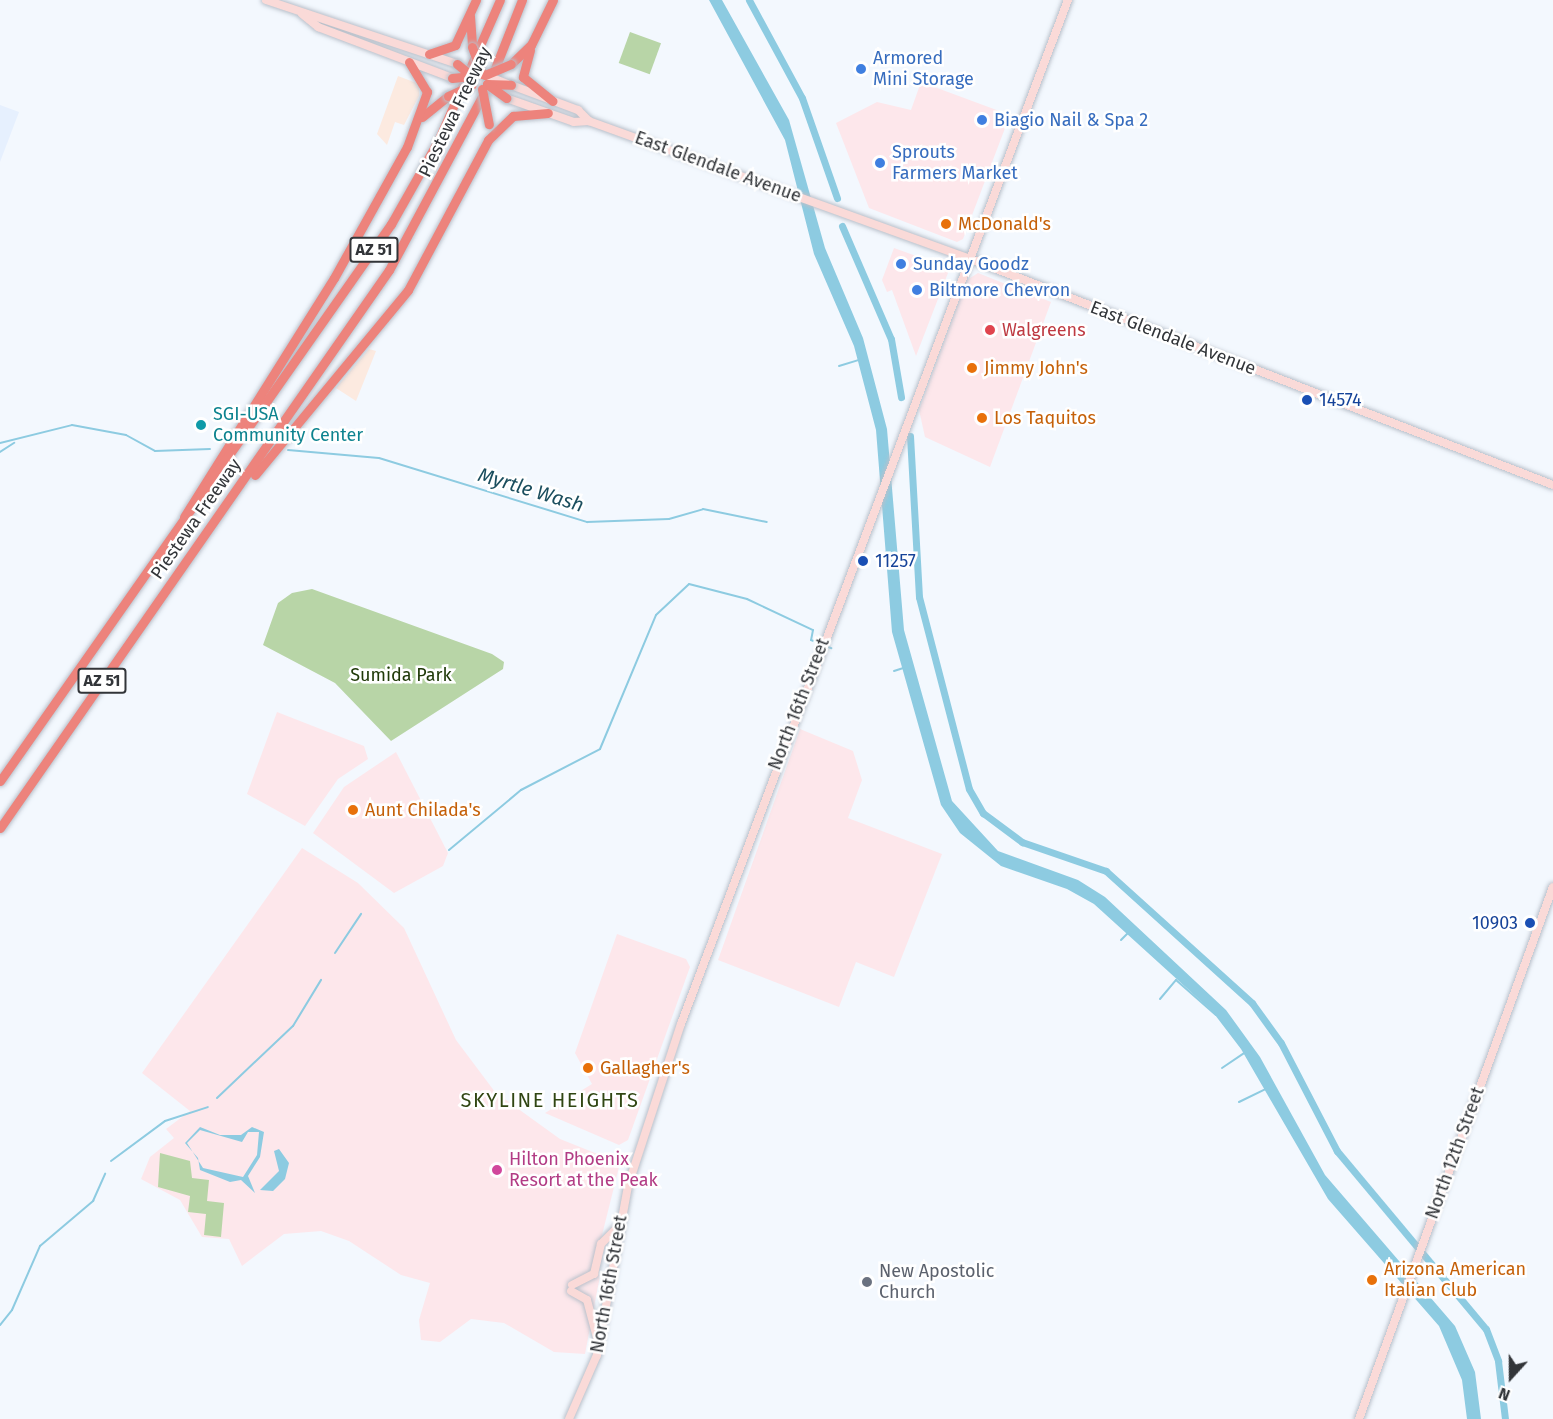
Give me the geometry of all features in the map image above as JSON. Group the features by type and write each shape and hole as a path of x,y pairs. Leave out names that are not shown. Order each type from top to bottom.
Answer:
{"highway":[{"path":"429,54 455,45 476,0"},
{"name":"Piestewa Freeway","path":"0,781 182,526 391,224 438,141 500,0"},
{"name":"Piestewa Freeway","path":"0,828 206,534 416,227 479,105 522,0"},
{"path":"553,0 531,45 523,77 553,101"},
{"path":"470,14 472,47 489,124 488,141"},
{"path":"422,117 448,96 511,64 531,45"},
{"path":"182,526 189,502 352,248 422,117 426,86 409,62"},
{"path":"457,64 506,98"},
{"path":"452,78 511,85"},
{"path":"206,534 408,290 488,141 513,116 548,113"}],"main road":[{"path":"266,0 301,14 318,27 452,78"},
{"name":"North 16th Street","path":"569,1419 599,1345 618,1227 726,898 914,397 1068,0"},
{"path":"301,14 321,15 457,64"},
{"name":"East Glendale Avenue","path":"511,85 578,110 589,121 968,258 1553,485"},
{"name":"East Glendale Avenue","path":"506,98 574,123 589,121"},
{"name":"North 12th Street","path":"1359,1419 1553,887"},
{"path":"599,1345 587,1300 571,1288 594,1274 600,1244 618,1227"}],"shaded area":[{"path":"398,76 419,84 419,96 404,125 395,122 387,145 377,134"},
{"path":"921,82 1010,115 963,239 957,242 869,208 836,123 877,102 911,110"},
{"path":"0,105 19,112 0,162"},
{"path":"894,248 944,266 948,273 916,356 892,290 887,292 882,280"},
{"path":"978,273 1051,302 990,467 925,437 919,410 967,280"},
{"path":"369,349 376,351 356,401 336,388"},
{"path":"277,712 364,746 368,759 338,779 305,826 247,794"},
{"path":"800,729 853,751 862,780 848,818 942,854 894,977 856,962 839,1007 718,960"},
{"path":"396,752 448,853 443,866 394,893 313,833 344,787"},
{"path":"302,848 358,883 404,928 456,1040 495,1092 560,1139 620,1163 594,1267 600,1276 585,1354 554,1352 504,1323 471,1319 440,1342 421,1340 419,1320 430,1283 401,1275 349,1241 321,1231 284,1234 242,1266 229,1239 202,1237 180,1200 141,1179 150,1157 174,1138 166,1129 190,1111 142,1073"},
{"path":"617,934 686,959 690,967 628,1140 619,1145 545,1113 592,1084 575,1053"}],"green space":[{"path":"630,32 661,43 650,74 619,63"},
{"name":"Sumida Park","path":"312,589 492,654 504,662 503,669 391,741 335,683 263,645 278,603 292,593"},
{"path":"160,1153 190,1161 192,1178 209,1180 207,1201 224,1203 221,1237 204,1235 206,1214 188,1212 190,1196 158,1187"}],"water":[{"path":"709,0 722,0 789,120 825,248 863,338 887,429 904,630 952,801 998,851 1078,880 1105,897 1226,1010 1260,1057 1325,1175 1455,1326 1475,1372 1481,1419 1467,1419 1462,1380 1439,1326 1328,1199 1241,1049 1212,1011 1094,904 1067,889 1001,866 960,833 941,805 892,632 876,430 854,346 814,254 785,140"},
{"path":"200,1127 220,1135 241,1135 252,1127 264,1132 260,1157 248,1176 255,1193 241,1180 230,1182 200,1170 198,1161 203,1168 243,1177 257,1155 259,1132 248,1132 242,1142 200,1130 187,1143 193,1152 185,1143"},
{"path":"279,1149 289,1163 285,1179 273,1191 260,1190 279,1171 274,1151"}],"waterway":[{"path":"749,0 802,98 837,198"},
{"path":"842,226 891,339 901,397"},
{"path":"839,366 859,360"},
{"name":"Myrtle Wash","path":"0,443 72,425 126,435 155,451 210,449"},
{"path":"910,436 919,597 969,789 983,813 1022,842 1106,871 1252,1003 1281,1043 1337,1151 1486,1329 1498,1361 1505,1419"},
{"path":"0,452 14,443"},
{"name":"Myrtle Wash","path":"288,450 379,458 587,522 669,519 703,509 767,522"},
{"path":"449,850 521,790 600,749 656,615 689,584 747,599 813,630 811,640 831,648"},
{"name":"Myrtle Wash","path":"894,671 903,668"},
{"path":"335,953 361,914"},
{"path":"1121,940 1130,931"},
{"path":"217,1098 293,1026 321,980"},
{"path":"1160,999 1176,980 1216,1015"},
{"path":"1222,1068 1244,1053"},
{"path":"1239,1102 1266,1089"},
{"path":"111,1161 165,1121 208,1107"},
{"path":"0,1325 12,1310 40,1246 93,1201 105,1174"}],"place":[{"name":"Armored Mini Storage","path":"861,69"},
{"name":"Biagio Nail & Spa 2","path":"982,120"},
{"name":"Sprouts Farmers Market","path":"880,163"},
{"name":"McDonald's","path":"946,224"},
{"name":"Sunday Goodz","path":"901,264"},
{"name":"Biltmore Chevron","path":"917,290"},
{"name":"Walgreens","path":"990,330"},
{"name":"Jimmy John's","path":"972,368"},
{"name":"14574","path":"1307,400"},
{"name":"Los Taquitos","path":"982,418"},
{"name":"SGI-USA Community Center","path":"201,425"},
{"name":"11257","path":"863,561"},
{"name":"Aunt Chilada's","path":"353,810"},
{"name":"10903","path":"1530,923"},
{"name":"Gallagher's","path":"588,1068"},
{"name":"Hilton Phoenix Resort at the Peak","path":"497,1170"},
{"name":"Arizona American Italian Club","path":"1372,1280"},
{"name":"New Apostolic Church","path":"867,1282"}],"district":[{"name":"SKYLINE HEIGHTS","path":"550,1100"}]}
